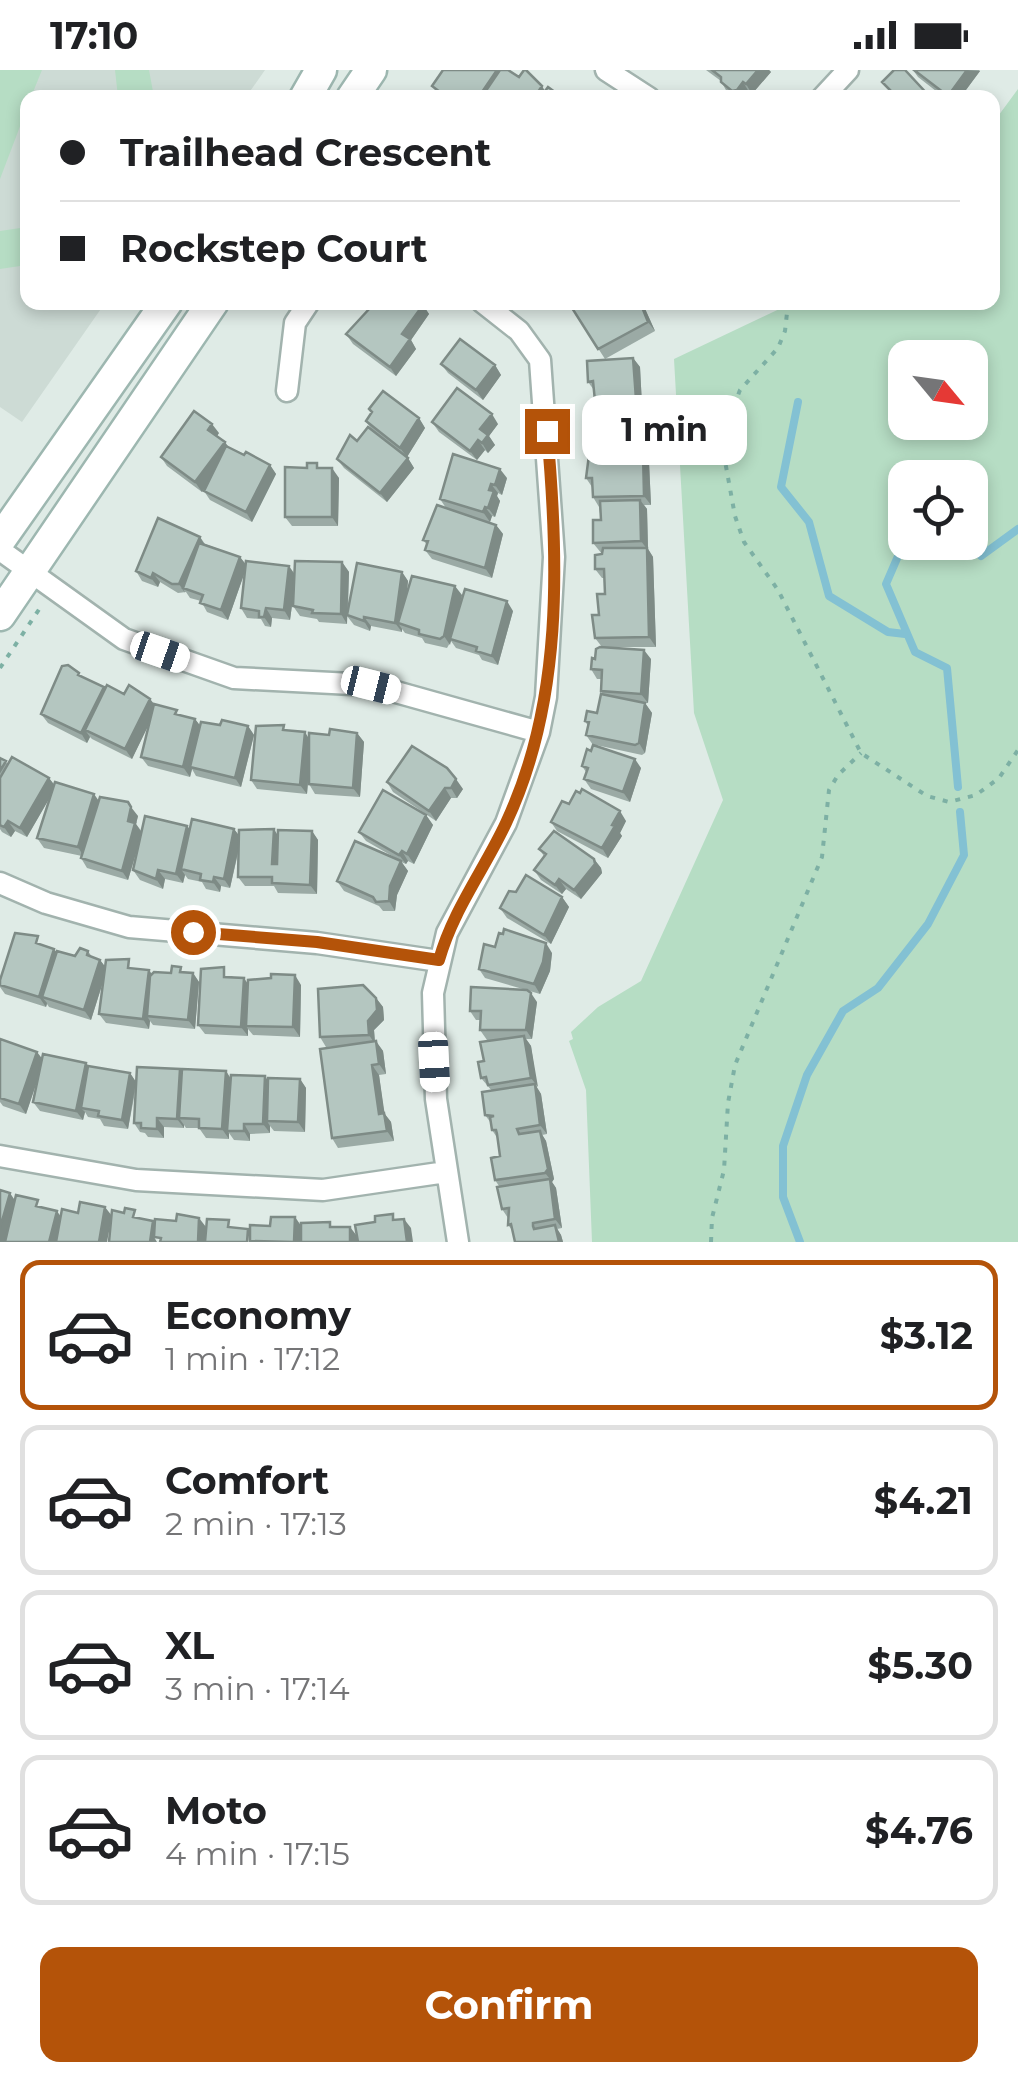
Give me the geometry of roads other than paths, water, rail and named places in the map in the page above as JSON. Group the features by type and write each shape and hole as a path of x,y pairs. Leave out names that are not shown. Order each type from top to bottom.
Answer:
{"main road":[{"path":"0,540 161,310"},
{"path":"0,615 208,310"}],"street":[{"path":"606,70 637,90"},
{"path":"829,90 848,70"},
{"path":"287,391 295,322 303,310"},
{"path":"458,1242 436,1099 432,993 447,933 506,822 538,732 546,697 554,557 540,360 519,331 492,310"},
{"path":"0,550 124,639 234,678 371,685 538,732"},
{"path":"0,883 46,904 129,927 317,942 439,960"},
{"path":"0,1156 136,1180 323,1190 446,1172"}],"waterway":[{"path":"798,402 781,487 809,522 829,596 888,632 905,634"},
{"path":"988,551 1018,529"},
{"path":"896,560 886,584 915,652 947,668 958,787"},
{"path":"800,1242 783,1197 783,1146 807,1075 843,1011 878,988 928,924 964,855 960,812"}]}
